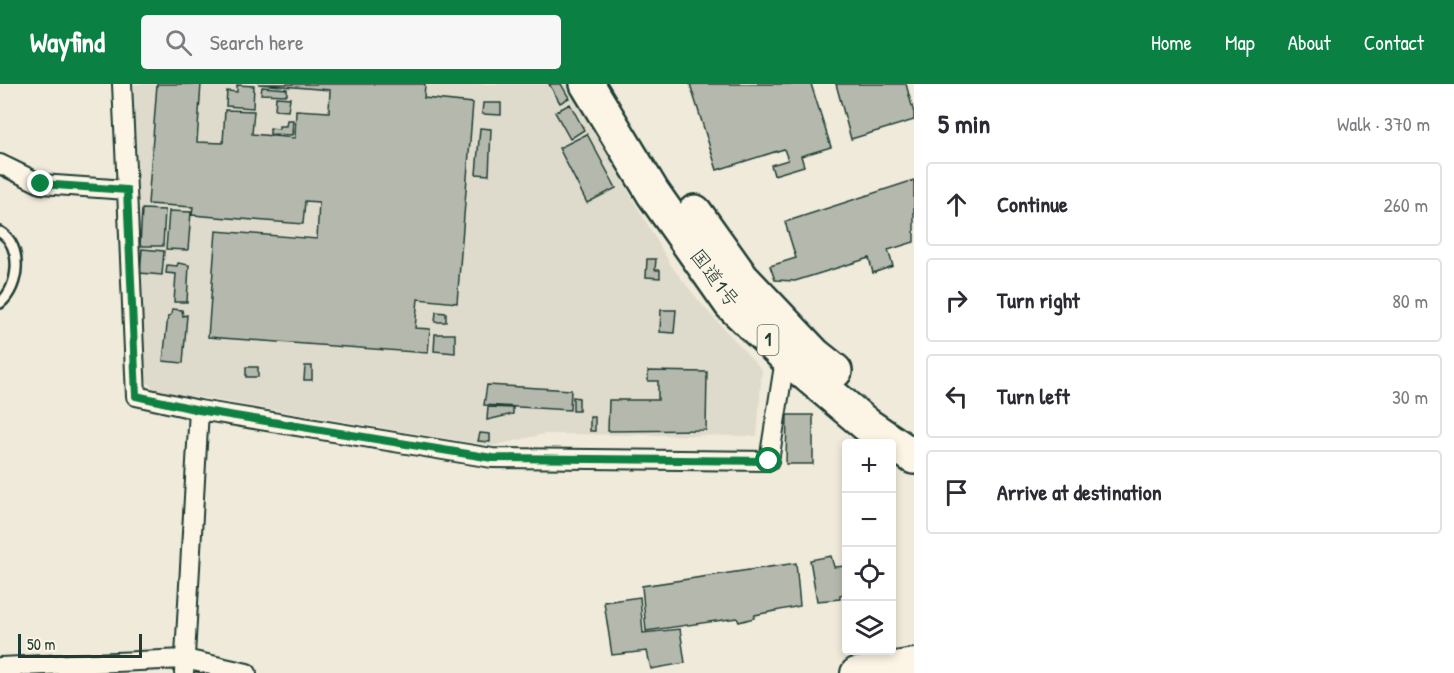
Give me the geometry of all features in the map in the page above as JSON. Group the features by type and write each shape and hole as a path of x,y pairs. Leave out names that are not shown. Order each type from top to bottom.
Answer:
{"highway":[{"name":"国道1号","path":"587,84 658,180"},
{"name":"国道1号","path":"613,84 658,180 731,304 790,344 815,355 914,433"},
{"name":"国道1号","path":"790,344 867,425 914,457"}],"main road":[{"path":"856,673 914,664"}],"street":[{"path":"122,84 136,396 199,410 492,458 769,461 790,344"},
{"path":"0,164 41,184 127,190"},
{"path":"184,666 199,410"},
{"path":"0,667 184,666 247,673"}],"lane":[{"path":"0,232 7,236 16,265 14,283 6,298 0,303"}],"shaded area":[{"path":"130,84 571,84 607,154 672,267 703,306 762,370 757,436 544,434 492,446 154,390 144,378"}],"building":[{"path":"157,84 201,84 197,142 223,143 225,110 254,111 252,134 295,138 296,110 329,112 330,90 258,84 425,84 424,98 473,103 457,303 418,299 415,328 430,329 428,353 208,337 216,231 317,239 319,202 305,201 303,224 192,215 193,207 148,204"},
{"path":"549,84 561,84 569,98 560,103"},
{"path":"690,84 811,84 831,147 801,156 804,166 774,175 771,165 788,160 784,149 717,170"},
{"path":"836,84 906,84 914,120 851,139"},
{"path":"237,85 254,86 253,108 226,106 227,91 237,92"},
{"path":"262,87 287,89 287,95 261,94"},
{"path":"276,97 290,98 288,111 275,110"},
{"path":"483,103 501,103 501,115 482,114"},
{"path":"570,104 584,130 570,139 555,112"},
{"path":"287,120 293,120 292,135 270,134 270,128 279,129 279,126 286,126"},
{"path":"480,128 491,129 489,175 476,174"},
{"path":"587,134 616,188 587,203 559,148"},
{"path":"914,180 914,242 888,250 893,266 873,273 869,258 795,281 775,280 770,266 796,258 785,222"},
{"path":"142,209 165,210 163,246 140,246"},
{"path":"169,211 191,212 188,250 166,249"},
{"path":"142,249 164,251 162,275 140,273"},
{"path":"647,259 656,259 655,270 660,270 660,278 646,277"},
{"path":"178,263 189,265 187,302 174,302 176,274 166,273 167,265 177,266"},
{"path":"172,309 182,310 183,316 187,315 183,363 163,361 168,316 171,315"},
{"path":"661,310 676,310 674,333 660,332"},
{"path":"436,312 446,313 446,322 435,322"},
{"path":"435,334 455,334 455,353 434,351"},
{"path":"305,366 312,366 312,380 304,380"},
{"path":"246,367 258,367 258,377 246,377"},
{"path":"648,371 707,372 706,430 608,431 609,400 658,400 658,381 648,381"},
{"path":"487,385 571,390 570,410 484,405"},
{"path":"573,397 579,398 579,411 573,411"},
{"path":"488,407 513,408 513,414 487,420"},
{"path":"787,415 813,415 813,464 786,464"},
{"path":"590,417 595,417 595,431 590,431"},
{"path":"480,433 490,434 490,442 478,441"},
{"path":"831,556 834,567 842,566 840,599 817,601 810,560"},
{"path":"796,563 800,606 755,615 754,618 739,622 737,618 646,631 642,586"},
{"path":"640,597 643,633 680,629 685,663 651,669 647,651 612,655 604,602"}],"route":[{"path":"41,184 127,190 136,396 199,410 492,458 769,461"}]}
